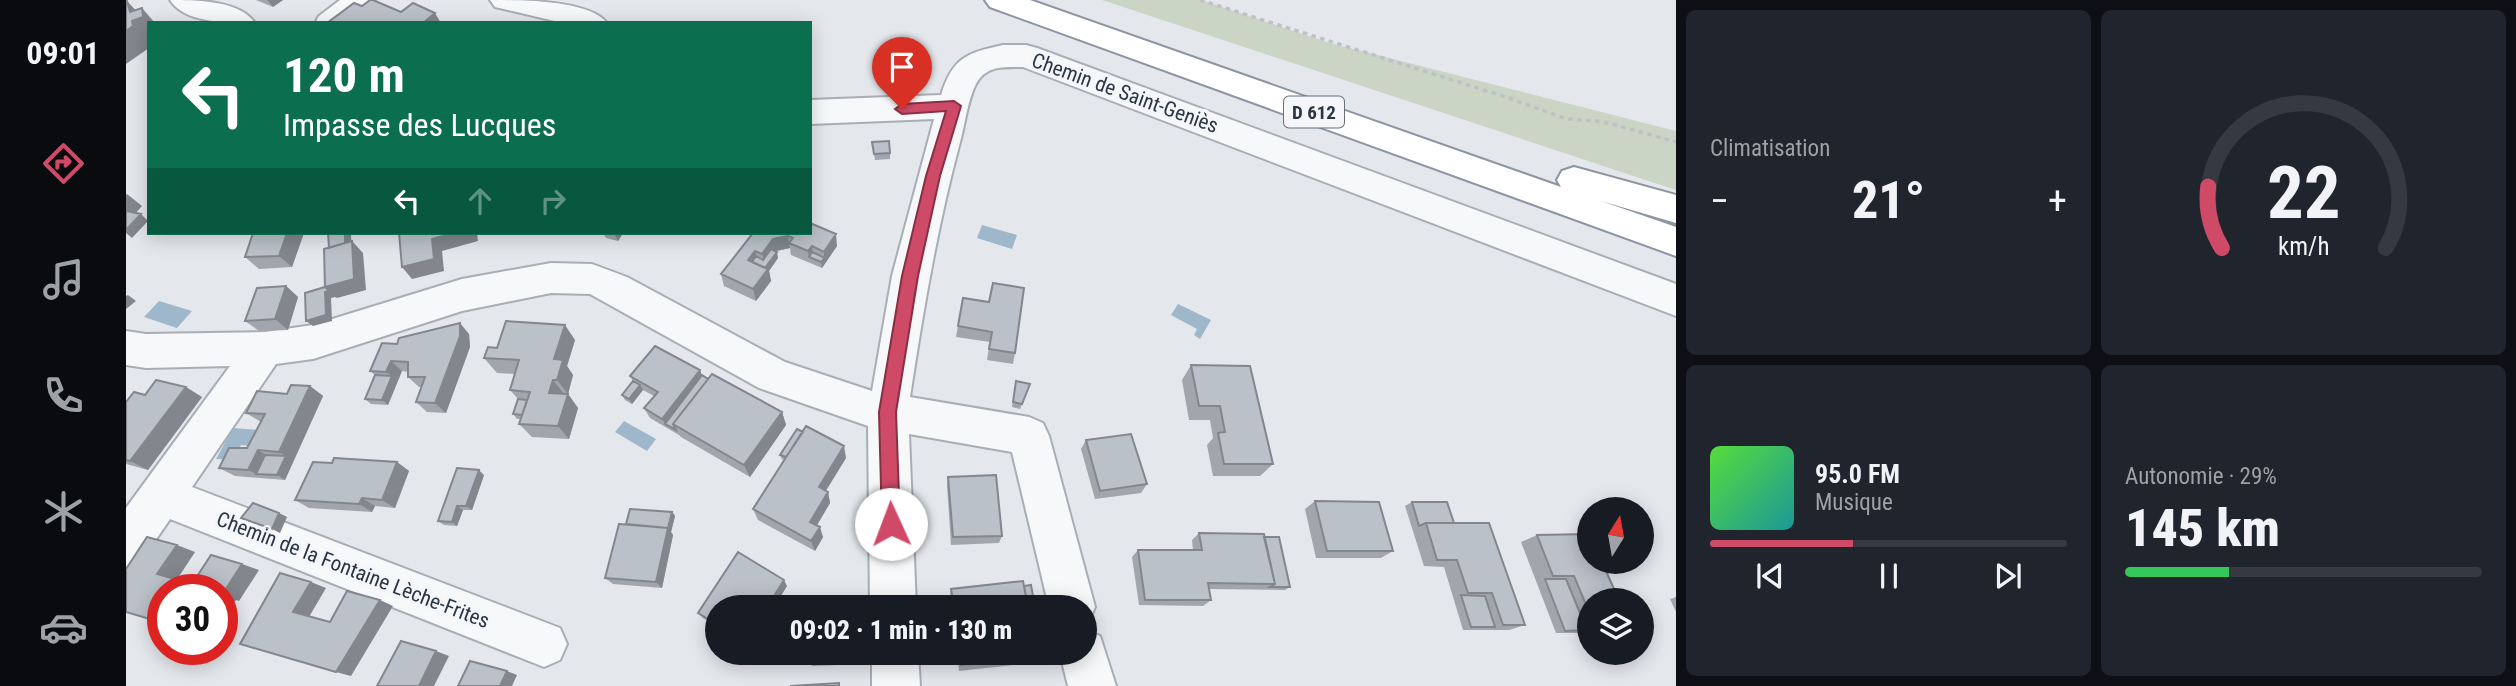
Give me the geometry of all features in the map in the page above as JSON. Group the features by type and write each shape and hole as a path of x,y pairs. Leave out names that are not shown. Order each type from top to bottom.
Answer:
{"highway":[{"name":"D 612","path":"1000,0 1675,230"},
{"name":"D 612","path":"1063,0 1574,180 1675,230"}],"street":[{"path":"185,0 235,21"},
{"path":"333,21 360,0"},
{"path":"505,0 562,11 587,21"},
{"name":"Chemin de Saint-Geniès","path":"893,595 888,412 910,276 933,176 962,79 979,61 1003,56 1027,56 1676,300"},
{"path":"812,112 850,113 954,106"},
{"path":"126,348 146,351 265,349 313,342 462,295 551,278 592,279 614,288 773,376 867,408 1029,436 1069,595"},
{"path":"126,545 265,349"},
{"name":"Chemin de la Fontaine Lèche-Frites","path":"161,495 544,644"},
{"path":"895,665 896,686"},
{"path":"1086,665 1092,686"}],"path":[{"path":"1200,0 1509,98 1545,113 1566,119 1601,121 1676,142"}],"green space":[{"path":"1102,0 1201,0 1330,43 1676,131 1676,190"}],"water":[{"path":"982,225 1017,235 1012,249 977,238"},
{"path":"159,301 192,311 177,328 144,317"},
{"path":"1178,304 1211,320 1200,339 1194,335 1197,329 1171,315"},
{"path":"624,421 656,439 647,451 615,432"},
{"path":"233,428 260,430 252,446 241,445 233,460 216,459"}],"building":[{"path":"373,0 401,12 413,3 435,13 425,21 330,21 354,3 362,6"},
{"path":"126,2 130,12 142,8 143,17 132,21 133,26 126,31"},
{"path":"889,141 890,153 874,154 872,142"},
{"path":"126,211 141,214 126,230"},
{"path":"812,224 836,234 824,252 812,246 808,251 789,243 793,238 788,236 773,239 762,254 755,251 748,260 768,269 753,289 721,274 751,235 812,235"},
{"path":"252,235 286,235 279,256 245,257"},
{"path":"328,235 345,235 345,243 329,248"},
{"path":"399,235 447,235 432,239 434,259 402,267"},
{"path":"352,241 354,279 325,287 324,249"},
{"path":"771,249 777,252 765,268 752,262 756,256 763,260"},
{"path":"812,252 825,258 821,262 809,257"},
{"path":"993,283 1024,288 1015,353 989,349 992,332 958,326 963,298 989,302"},
{"path":"286,286 275,319 245,321 257,288"},
{"path":"325,287 329,291 325,292 326,315 306,321 305,293"},
{"path":"506,321 565,325 554,359 563,360 557,380 553,380 549,393 568,394 558,426 519,424 530,392 510,390 519,360 484,358 488,347 497,348"},
{"path":"460,323 460,336 435,403 416,402 425,377 408,377 408,362 391,361 386,372 370,371 382,343 397,344 399,338"},
{"path":"655,346 700,370 662,419 644,408 658,392 630,376"},
{"path":"1191,365 1250,366 1273,464 1224,464 1218,433 1225,432 1220,406 1199,406"},
{"path":"712,374 782,412 744,465 673,424"},
{"path":"375,375 392,376 382,400 365,399"},
{"path":"702,375 708,379 673,424 676,430 665,424"},
{"path":"156,380 186,387 130,461 126,460 126,402 134,392 145,395"},
{"path":"633,381 640,385 629,399 622,395"},
{"path":"1016,381 1030,384 1022,404 1013,402"},
{"path":"291,385 310,386 279,452 258,450 248,470 219,468 229,448 247,448 265,414 246,413 257,391 287,394"},
{"path":"518,399 527,400 522,415 513,414"},
{"path":"806,426 844,446 819,487 828,492 810,522 820,527 811,541 753,509"},
{"path":"797,429 803,432 786,457 780,455"},
{"path":"1131,434 1147,484 1100,491 1086,440"},
{"path":"265,455 286,456 277,475 256,474"},
{"path":"334,458 397,462 382,500 362,498 359,504 295,500 313,462 332,463"},
{"path":"457,468 479,470 466,506 457,506 452,522 438,521"},
{"path":"996,475 1002,536 953,537 948,477"},
{"path":"1315,501 1379,502 1393,551 1327,551"},
{"path":"1412,502 1447,502 1454,523 1426,523 1419,526"},
{"path":"253,503 279,513 272,529 241,518"},
{"path":"630,509 672,512 668,528 626,524"},
{"path":"1426,523 1489,523 1525,625 1503,625 1492,593 1468,593 1457,560 1437,560"},
{"path":"619,524 668,528 656,582 605,578"},
{"path":"1199,533 1264,534 1275,584 1208,583 1211,600 1145,600 1138,550 1202,550"},
{"path":"1577,534 1577,574 1607,574 1614,588 1579,588 1574,576 1553,576 1537,535"},
{"path":"147,537 177,545 157,574 147,574 147,618 126,612 126,569"},
{"path":"1264,537 1279,537 1290,587 1270,587 1275,584"},
{"path":"738,552 784,580 775,595 710,595"},
{"path":"211,555 242,564 236,574 199,574"},
{"path":"280,573 311,582 293,612 330,622 347,591 380,600 336,672 240,644"},
{"path":"1545,579 1566,579 1577,606 1577,630 1565,631"},
{"path":"1023,581 1026,595 952,595 951,589"},
{"path":"1031,585 1033,595 1026,595 1024,586"},
{"path":"1461,595 1485,596 1495,627 1471,627"},
{"path":"705,602 705,617 698,613"},
{"path":"401,641 436,651 419,686 377,686"},
{"path":"470,661 507,671 500,686 458,686"},
{"path":"839,683 839,686 790,686"}],"route":[{"path":"891,524 888,412 910,276 933,176 954,106 902,109"}]}
